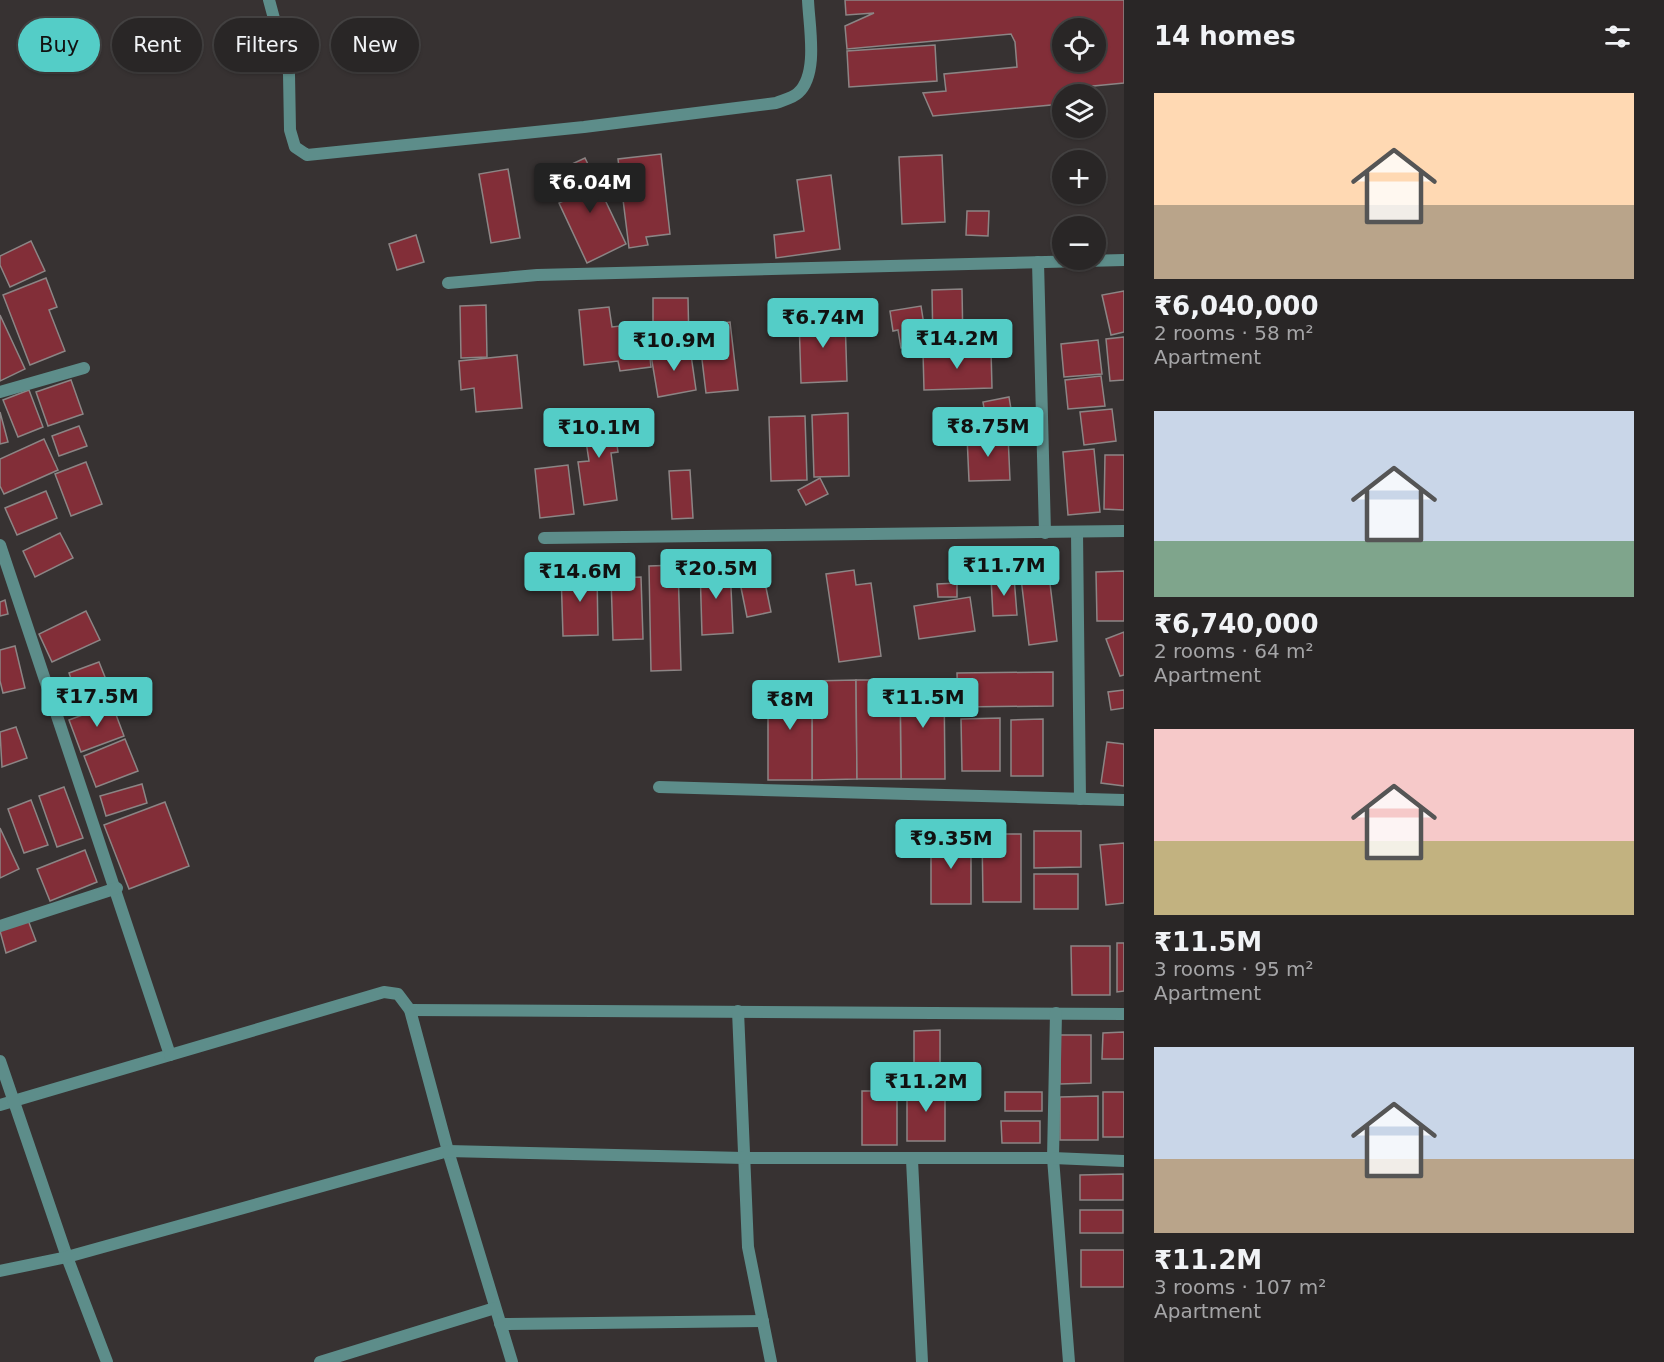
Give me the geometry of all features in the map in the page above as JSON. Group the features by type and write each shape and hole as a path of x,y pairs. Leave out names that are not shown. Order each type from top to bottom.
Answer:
{"street":[{"path":"269,0 289,74 290,130 295,147 307,155 573,128 776,103 797,94 808,80 810,59 808,0"},
{"path":"448,283 537,275 1124,260"},
{"path":"1038,262 1045,532"},
{"path":"0,392 84,368"},
{"path":"544,538 1124,531"},
{"path":"1077,532 1080,799"},
{"path":"0,545 117,888 170,1055"},
{"path":"659,787 1124,800"},
{"path":"0,926 117,888"},
{"path":"6,1104 384,992 398,994 410,1010 448,1151 512,1362"},
{"path":"410,1010 1124,1014"},
{"path":"738,1011 748,1247 771,1362"},
{"path":"1056,1013 1053,1158 1069,1362"},
{"path":"0,1061 6,1104 107,1362"},
{"path":"0,1271 67,1257 448,1151 744,1158 912,1160 1053,1158 1124,1161"},
{"path":"912,1160 922,1362"},
{"path":"320,1362 495,1308"},
{"path":"500,1324 763,1321"}],"building":[{"path":"845,0 1124,0 1124,83 1052,84 1052,105 933,116 923,93 946,91 944,74 1017,67 1015,42 1011,34 847,49 845,26 874,13 846,15"},
{"path":"935,45 937,81 849,87 847,51"},
{"path":"661,154 670,234 646,237 648,245 629,248 618,159"},
{"path":"942,155 945,222 902,224 899,157"},
{"path":"585,158 626,244 587,263 559,203 574,196 561,169"},
{"path":"508,169 520,238 491,243 479,174"},
{"path":"831,175 840,249 776,258 774,235 804,231 797,180"},
{"path":"967,211 989,211 988,236 966,235"},
{"path":"416,235 424,262 397,270 389,244"},
{"path":"31,241 45,271 10,287 0,265 0,256"},
{"path":"46,278 57,307 49,310 65,351 30,365 3,295"},
{"path":"962,289 963,347 933,348 932,290"},
{"path":"1124,291 1124,332 1111,335 1102,295"},
{"path":"653,298 688,298 689,346 653,346"},
{"path":"486,305 487,357 461,358 460,306"},
{"path":"921,306 927,344 901,348 898,330 893,331 890,311"},
{"path":"609,307 612,327 646,323 651,367 620,371 618,361 584,365 579,310"},
{"path":"0,315 25,369 0,381"},
{"path":"845,316 847,381 801,383 799,318"},
{"path":"730,322 738,390 706,393 698,326"},
{"path":"1124,337 1124,380 1110,381 1106,339"},
{"path":"1098,340 1102,374 1064,377 1061,344"},
{"path":"690,348 696,390 658,397 651,355"},
{"path":"991,350 992,388 924,390 923,352"},
{"path":"517,355 522,408 476,412 474,388 461,390 459,361"},
{"path":"1101,376 1105,406 1068,409 1065,380"},
{"path":"71,380 83,414 48,426 36,392"},
{"path":"29,390 43,427 18,437 3,400"},
{"path":"1009,397 1013,421 987,426 983,402"},
{"path":"1112,409 1116,441 1084,445 1080,412"},
{"path":"612,411 618,452 611,453 617,500 584,505 578,462 589,461 582,415"},
{"path":"0,412 8,442 0,444"},
{"path":"848,413 849,476 814,477 812,415"},
{"path":"805,416 807,480 771,481 769,417"},
{"path":"79,426 87,446 59,456 52,436"},
{"path":"1008,435 1010,480 969,481 967,436"},
{"path":"44,439 58,470 4,494 0,486 0,459"},
{"path":"1094,449 1100,512 1068,515 1063,452"},
{"path":"1105,455 1124,455 1124,510 1104,509"},
{"path":"86,462 102,504 71,516 55,474"},
{"path":"568,465 574,514 540,518 535,469"},
{"path":"690,470 693,518 672,519 669,471"},
{"path":"820,478 828,494 806,505 798,490"},
{"path":"46,491 57,518 17,535 5,508"},
{"path":"60,533 73,558 35,577 23,551"},
{"path":"761,563 771,612 747,617 737,568"},
{"path":"678,565 681,670 651,671 649,566"},
{"path":"730,565 733,633 702,635 700,566"},
{"path":"960,566 969,566 970,581 961,582"},
{"path":"1048,567 1057,641 1029,645 1020,570"},
{"path":"854,570 856,585 871,583 881,656 839,662 826,574"},
{"path":"597,571 598,635 563,636 561,572"},
{"path":"1124,571 1124,621 1097,621 1096,572"},
{"path":"641,577 643,639 613,640 611,578"},
{"path":"1014,577 1017,615 993,616 991,578"},
{"path":"957,583 957,597 938,597 937,584"},
{"path":"970,597 975,631 919,639 914,606"},
{"path":"5,600 8,614 0,616 0,602"},
{"path":"86,611 100,640 52,662 39,634"},
{"path":"1124,632 1124,675 1120,676 1106,639"},
{"path":"15,646 25,688 3,693 0,681 0,650"},
{"path":"99,662 109,687 78,699 69,673"},
{"path":"1053,672 1053,706 958,707 957,673"},
{"path":"944,679 945,779 901,779 900,680"},
{"path":"856,680 857,779 812,780 812,681"},
{"path":"856,680 900,680 901,779 857,779"},
{"path":"768,681 812,681 812,780 768,780"},
{"path":"1124,690 1124,708 1111,710 1108,692"},
{"path":"112,704 124,736 81,752 69,720"},
{"path":"1000,718 1000,771 962,771 961,719"},
{"path":"1043,719 1043,776 1011,776 1011,720"},
{"path":"16,727 27,758 2,767 0,732"},
{"path":"125,739 138,771 96,787 84,756"},
{"path":"1107,742 1124,744 1124,786 1101,783"},
{"path":"142,784 147,803 106,816 100,796"},
{"path":"64,787 83,838 57,847 39,796"},
{"path":"31,800 48,845 24,853 8,809"},
{"path":"165,802 189,866 129,889 104,825"},
{"path":"0,828 19,869 0,878"},
{"path":"1034,831 1081,831 1081,867 1034,868"},
{"path":"982,834 1021,834 1021,902 983,902"},
{"path":"971,836 971,904 931,904 931,837"},
{"path":"1124,843 1124,903 1106,905 1100,845"},
{"path":"85,850 97,882 50,901 37,869"},
{"path":"1034,874 1078,874 1078,909 1034,909"},
{"path":"28,920 36,941 6,953 0,931"},
{"path":"1117,943 1124,943 1124,991 1117,992"},
{"path":"1071,946 1110,946 1110,995 1072,995"},
{"path":"940,1030 940,1070 914,1070 914,1031"},
{"path":"1124,1032 1124,1059 1102,1059 1103,1033"},
{"path":"1060,1035 1091,1035 1091,1083 1060,1084"},
{"path":"907,1085 945,1085 945,1141 907,1141"},
{"path":"862,1091 897,1091 897,1145 862,1145"},
{"path":"1005,1092 1042,1092 1042,1111 1005,1111"},
{"path":"1103,1092 1124,1092 1124,1137 1103,1137"},
{"path":"1098,1096 1098,1140 1060,1140 1060,1097"},
{"path":"1001,1121 1040,1121 1040,1143 1002,1143"},
{"path":"1123,1174 1123,1200 1080,1200 1080,1175"},
{"path":"1080,1210 1123,1210 1123,1233 1080,1233"},
{"path":"1081,1250 1124,1250 1124,1287 1081,1287"}]}
